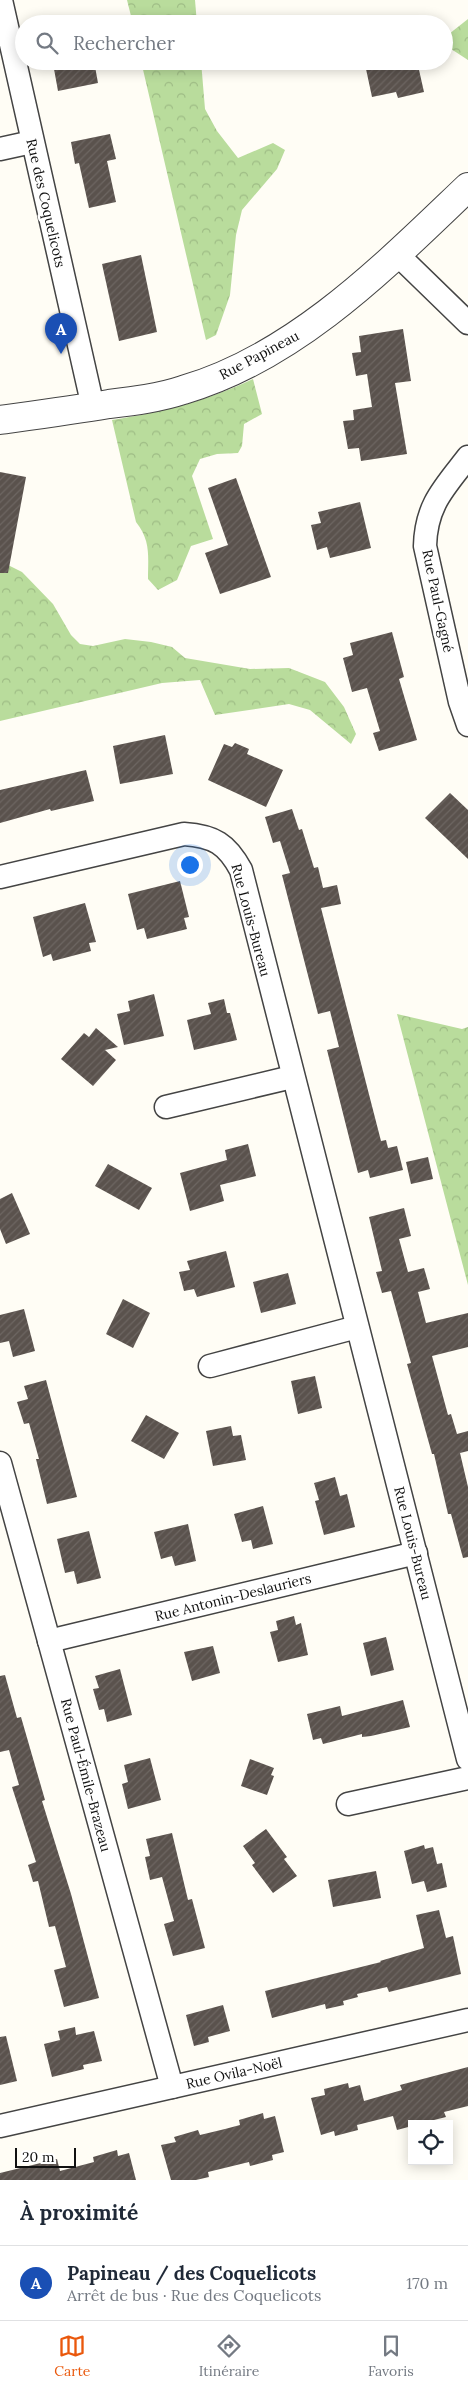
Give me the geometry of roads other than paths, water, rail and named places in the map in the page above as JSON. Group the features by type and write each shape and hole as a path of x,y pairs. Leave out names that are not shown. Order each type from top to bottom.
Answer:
{"street":[{"name":"Rue des Coquelicots","path":"1,0 15,64"},
{"name":"Rue des Coquelicots","path":"16,70 93,407"},
{"path":"0,149 32,142"},
{"name":"Rue Papineau","path":"0,420 93,407 183,391 217,378 257,359 289,342 319,320 396,254 468,188"},
{"path":"396,254 468,323"},
{"name":"Rue Paul-Gagné","path":"468,457 435,498 425,529 425,546 460,702 468,725"},
{"name":"Rue Louis-Bureau","path":"0,877 184,834 203,835 218,841 233,856 240,870 468,1759"},
{"path":"166,1107 292,1077"},
{"path":"210,1366 356,1327"},
{"name":"Rue Paul-Émile-Brazeau","path":"0,1463 172,2087"},
{"name":"Rue Antonin-Deslauriers","path":"50,1641 416,1553"},
{"path":"348,1804 468,1778"},
{"name":"Rue Ovila-Noël","path":"0,2126 468,2020"}],"place":[{"name":"Papineau / des Coquelicots","path":"61,354"}]}
